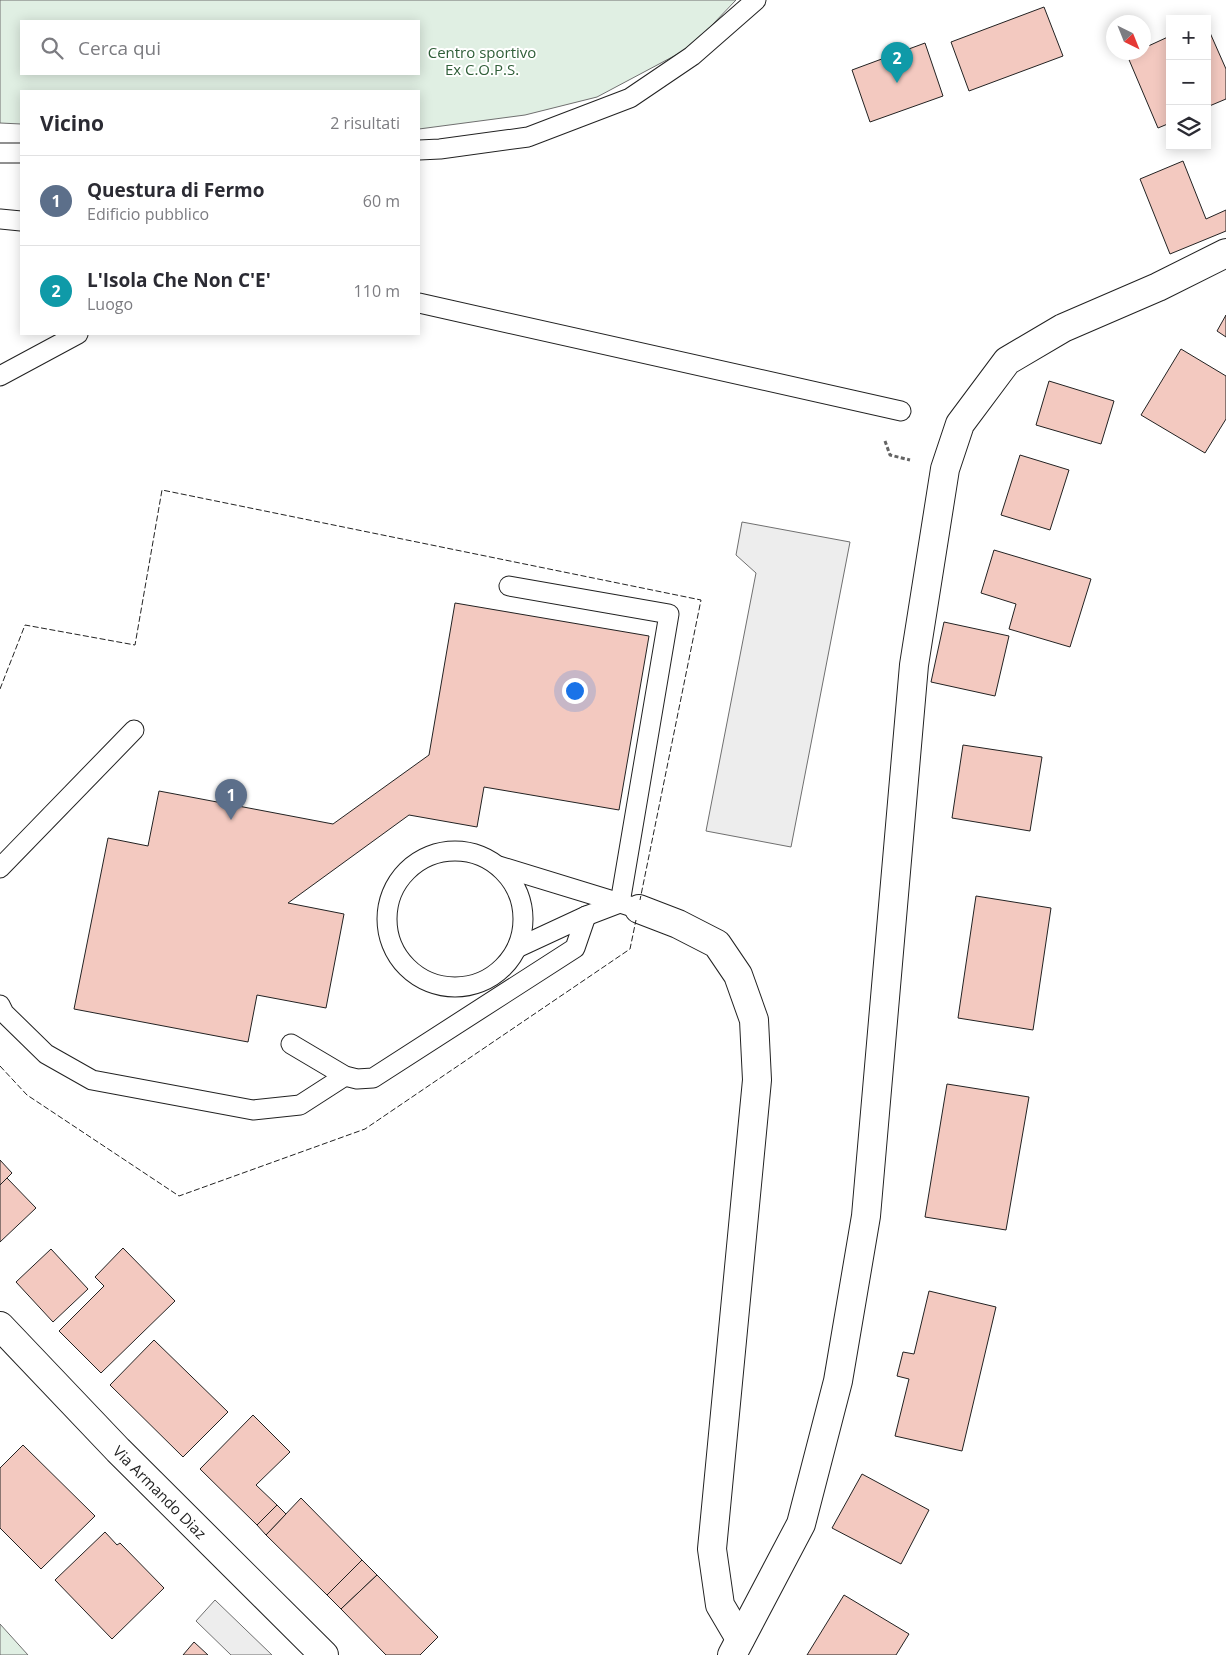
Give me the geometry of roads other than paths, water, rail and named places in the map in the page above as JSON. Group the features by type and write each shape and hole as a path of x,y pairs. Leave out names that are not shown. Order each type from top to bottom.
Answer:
{"street":[{"path":"736,1647 801,1524 838,1381 866,1216 914,665 945,469 960,424 1007,361 1063,328 1158,287 1226,253"},
{"path":"630,906 678,924 717,944 738,975 754,1020 757,1080 712,1549 720,1605 736,1647"},
{"name":"Via Armando Diaz","path":"0,1326 118,1450 324,1655"}],"lane":[{"path":"420,150 528,137 630,98 692,56 756,0"},
{"path":"0,153 20,153"},
{"path":"0,219 20,221"},
{"path":"420,303 901,411"},
{"path":"0,376 76,335"},
{"path":"509,586 669,614 630,906"},
{"path":"0,868 134,730"},
{"path":"487,980 466,987 443,987 423,980 405,966 392,947 386,925 389,902 398,881 414,864 434,854 457,850 480,855 499,866 630,906"},
{"path":"459,1022 487,980 504,966 517,948 523,926 522,904 514,883 499,866"},
{"path":"517,948 586,916 630,906"},
{"path":"291,1044 345,1076 357,1079 373,1078 575,948 586,916"},
{"path":"0,1005 4,1012 46,1054 92,1080 253,1110 300,1105 345,1076"}],"place":[{"name":"L'Isola Che Non C'E'","path":"897,83"},
{"name":"Questura di Fermo","path":"231,820"}],"park label":[{"name":"Centro sportivo Ex C.O.P.S.","path":"482,60"}]}
